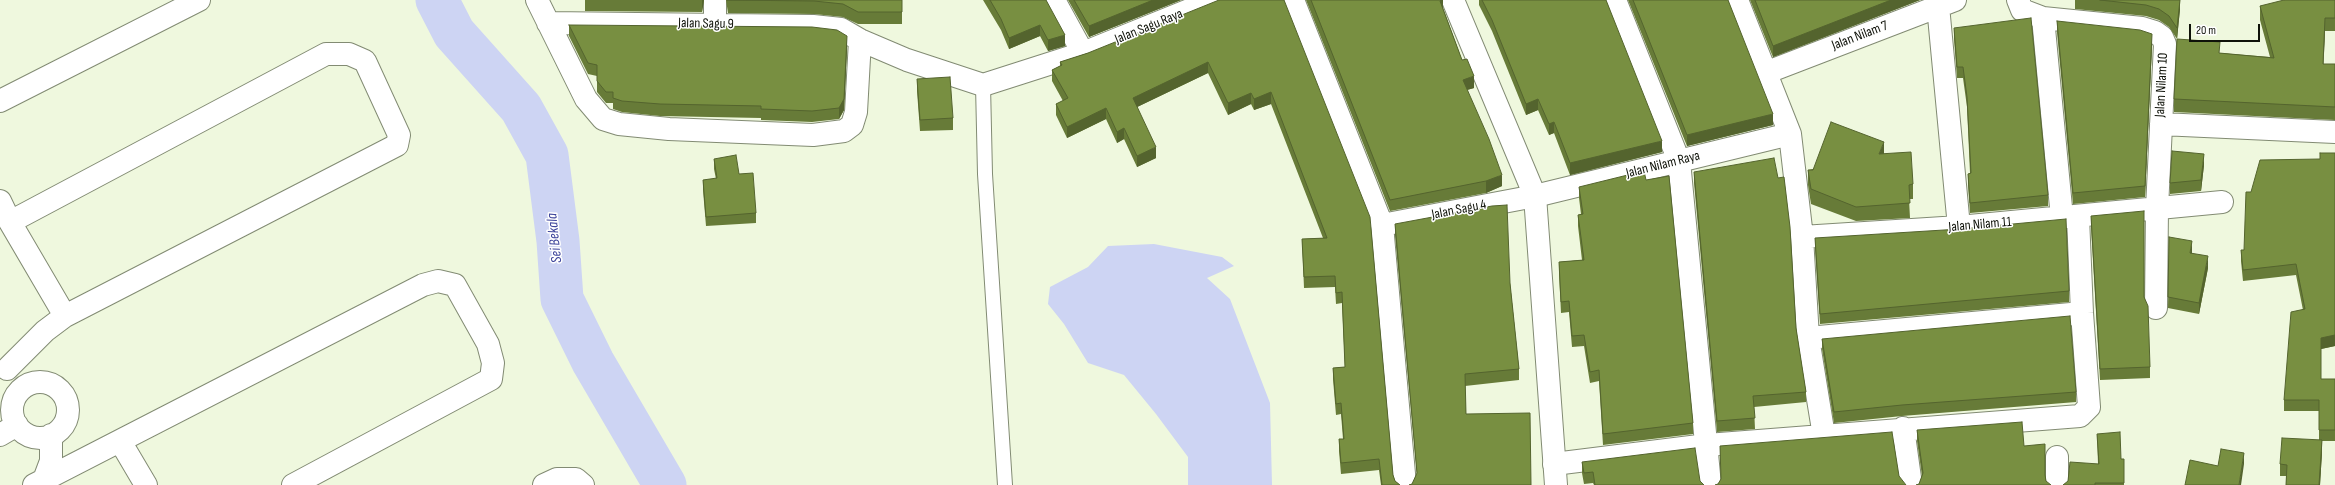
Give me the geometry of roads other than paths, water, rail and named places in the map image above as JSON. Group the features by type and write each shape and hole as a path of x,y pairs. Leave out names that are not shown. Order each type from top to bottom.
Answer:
{"street":[{"path":"0,100 199,0"},
{"path":"537,0 586,98 603,119 620,124 669,129 813,135 844,132 852,125 856,112 860,40"},
{"path":"715,0 715,24"},
{"path":"1054,0 1083,53"},
{"name":"Jalan Sagu Raya","path":"984,85 1083,53 1189,5 1214,0"},
{"path":"1293,0 1382,225 1405,485"},
{"path":"1453,0 1535,196 1555,475 1707,445 1903,428 2080,416 2086,412 2089,407 2082,313 2043,18 2022,10 2018,0"},
{"path":"1615,0 1679,160 1710,485"},
{"path":"1737,0 1790,134 1802,237 1808,338 1824,436"},
{"path":"1947,3 1959,227"},
{"name":"Jalan Nilam 7","path":"1765,73 1947,3"},
{"name":"Jalan Nilam 10","path":"2043,18 2142,28 2155,32 2162,37 2164,44 2157,208 2156,308"},
{"name":"Jalan Sagu 9","path":"548,23 715,24 813,26 842,29 860,40 907,60 984,85"},
{"path":"10,222 326,54 349,54 365,61 399,135 397,145 65,316 44,331 4,368 16,374 24,387"},
{"path":"2161,124 2335,132"},
{"name":"Jalan Nilam Raya","path":"1535,196 1790,134"},
{"name":"Jalan Sagu 4","path":"1382,225 1535,196"},
{"path":"0,201 10,222 65,316"},
{"name":"Jalan Nilam 11","path":"1802,237 1959,227 2222,202"},
{"path":"39,484 423,285 438,281 455,285 488,344 493,363 491,379 293,485"},
{"path":"1808,338 2082,313"},
{"path":"38,382 48,383 56,387 63,394 67,403 65,422 51,435 41,438 23,432 8,430 14,397 24,387 38,382"},
{"path":"1903,428 1911,485"},
{"path":"39,484 51,461 51,435"},
{"path":"120,441 146,485"},
{"path":"2057,457 2057,485"},
{"path":"544,485 557,479 576,479 583,485"}],"lane":[{"path":"984,85 985,174 1005,485"}],"water":[{"path":"1154,244 1222,257 1234,266 1207,278 1230,299 1270,403 1272,485 1188,485 1188,457 1156,414 1124,375 1088,363 1064,324 1048,304 1050,287 1088,267 1108,246"}],"waterway":[{"name":"Sei Bekala","path":"437,0 454,33 521,108 547,155 558,241 562,299 593,362 665,485"}]}
